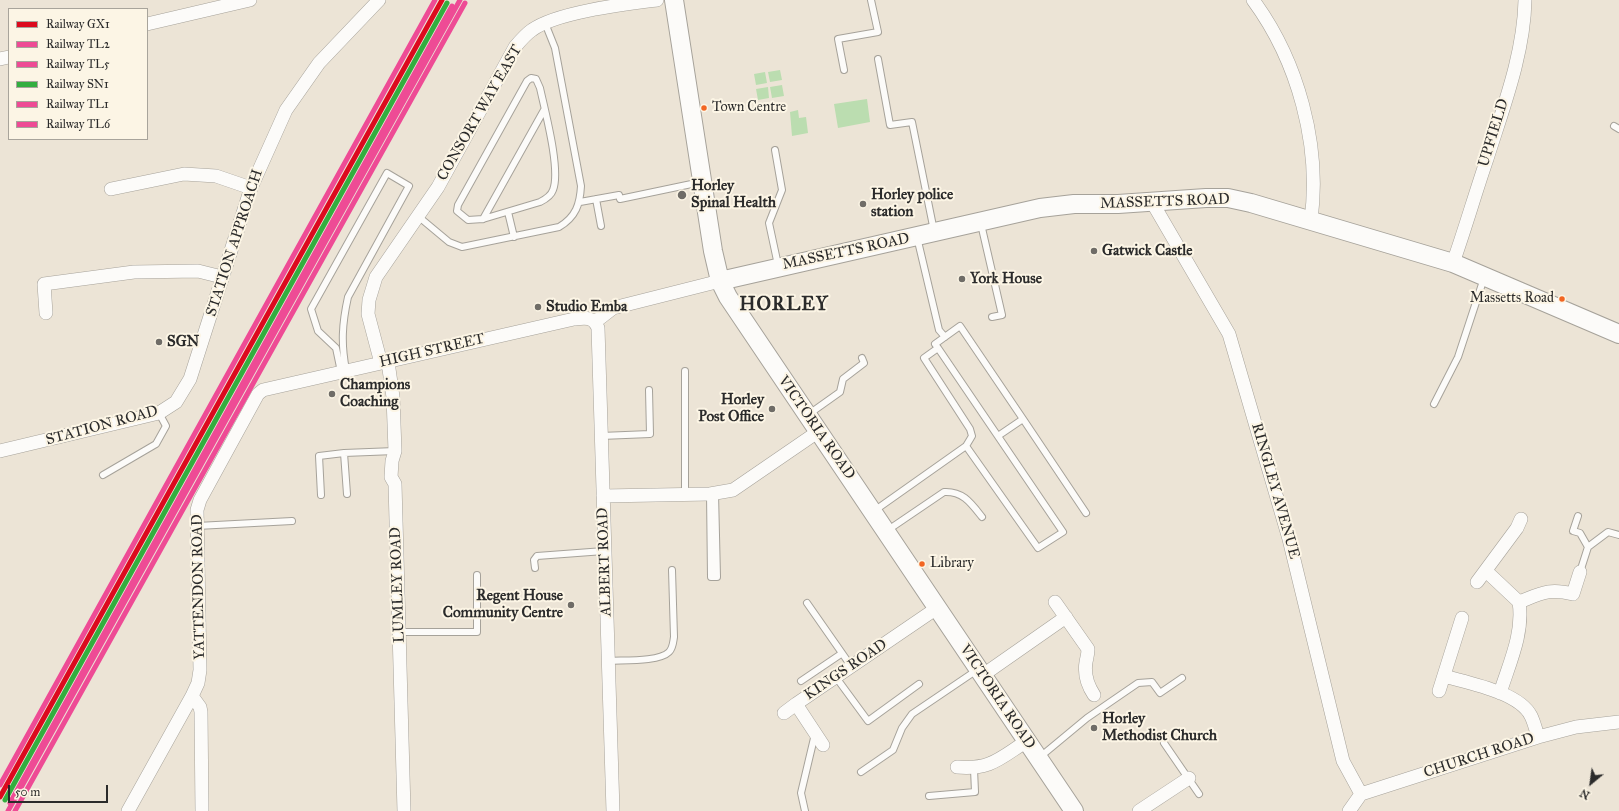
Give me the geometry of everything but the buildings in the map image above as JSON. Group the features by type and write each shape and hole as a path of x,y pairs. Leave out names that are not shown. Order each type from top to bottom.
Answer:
{"street":[{"path":"148,24 250,0"},
{"name":"STATION APPROACH","path":"190,379 250,188 286,110 318,63 379,0"},
{"name":"CONSORT WAY EAST","path":"419,217 438,187 515,47 531,30 545,23 586,12 657,0"},
{"name":"VICTORIA ROAD","path":"674,0 713,251 720,281 728,297 874,511 937,608 1074,811"},
{"path":"1253,0 1269,23 1282,47 1298,91 1312,155 1314,185 1311,220"},
{"name":"UPFIELD","path":"1452,264 1499,121 1516,60 1522,30 1525,0"},
{"path":"110,189 184,174 216,176 250,188"},
{"name":"MASSETTS ROAD","path":"720,281 1040,208 1074,204 1228,198 1311,220 1452,264 1619,334"},
{"name":"RINGLEY AVENUE","path":"1152,202 1229,334 1289,539 1343,761 1360,794"},
{"name":"LUMLEY ROAD","path":"404,811 395,484 391,477 392,460 395,452 393,397 384,362 368,314 372,288 376,277 419,217"},
{"path":"46,313 44,284 134,272 198,270 222,277"},
{"path":"591,320 613,308 720,281"},
{"name":"HIGH STREET","path":"276,386 574,319 591,320"},
{"name":"ALBERT ROAD","path":"591,320 598,328 613,811"},
{"name":"STATION ROAD","path":"0,451 159,413 176,402 190,379"},
{"name":"YATTENDON ROAD","path":"128,811 198,683 200,670 197,526 198,505 258,394 263,390 276,386"},
{"path":"603,496 713,493 733,490 819,431"},
{"path":"1477,582 1517,528 1521,518"},
{"path":"1486,571 1519,602 1521,614 1519,632 1500,693"},
{"path":"1519,602 1549,590 1573,594 1580,572"},
{"path":"1055,602 1088,649 1086,662 1087,679 1088,686 1094,695"},
{"name":"KINGS ROAD","path":"823,745 796,704 937,608"},
{"path":"980,672 1066,617"},
{"path":"1439,691 1462,618"},
{"path":"1444,676 1500,693 1517,701 1531,715 1538,737"},
{"path":"192,696 200,707 201,712 202,811"},
{"path":"784,713 796,704"},
{"name":"CHURCH ROAD","path":"1360,794 1576,726 1619,722"},
{"path":"957,767 974,769 994,762 1027,741"},
{"path":"1139,811 1189,778"},
{"path":"1349,811 1360,794"}],"lane":[{"path":"844,70 838,39 878,32 871,0"},
{"path":"419,217 449,242 456,246 462,247 559,227 567,222 575,213 580,202 581,186 555,48 545,23"},
{"path":"878,59 890,124 912,122 934,232"},
{"path":"531,78 536,79 539,82 544,110 556,176 553,191 547,198 540,202 483,219 468,220 457,212 458,205 527,81 531,78"},
{"path":"483,219 544,110"},
{"path":"775,150 782,190 769,222 778,267"},
{"path":"387,173 409,186 348,297 344,316 341,346 343,371 336,348 318,331 311,309 387,173"},
{"path":"580,202 619,195 620,199 703,181"},
{"path":"596,200 601,226"},
{"path":"508,212 514,236"},
{"path":"981,222 1002,315 992,317"},
{"path":"916,237 939,330 945,337"},
{"path":"1434,404 1458,357 1484,277"},
{"path":"966,446 1038,548 1063,532 935,344 960,326 1086,513"},
{"path":"874,511 966,446 972,436 970,429 924,358 938,348"},
{"path":"808,415 840,392 843,379 864,363 862,358"},
{"path":"685,371 685,494"},
{"path":"601,436 650,434 650,390"},
{"path":"103,475 156,444 166,426 159,413"},
{"path":"998,436 1023,419"},
{"path":"321,495 319,456 344,453 395,452"},
{"path":"344,453 347,494"},
{"path":"886,531 944,492 953,492 968,499 982,517"},
{"path":"713,493 717,577 712,577 713,493"},
{"path":"1578,516 1573,530 1580,533 1588,547"},
{"path":"197,526 292,521"},
{"path":"1580,572 1588,547 1608,532 1619,535"},
{"path":"535,568 534,560 537,556 604,551"},
{"path":"609,664 659,658 669,652 673,646 674,637 672,570"},
{"path":"399,632 477,632 477,575"},
{"path":"807,603 851,666"},
{"path":"800,681 842,654"},
{"path":"862,772 893,750 902,728 912,714 980,672"},
{"path":"836,676 868,721 919,684"},
{"path":"1038,758 1087,718 1138,683 1152,682 1160,693 1182,678"},
{"path":"805,811 801,793 815,733"},
{"path":"1164,743 1199,794"},
{"path":"929,796 975,792 974,769"}],"green space":[{"path":"780,70 782,80 770,82 768,72"},
{"path":"765,72 767,83 756,85 754,74"},
{"path":"782,85 784,96 772,98 770,87"},
{"path":"768,87 769,98 758,100 756,89"},
{"path":"867,99 870,122 838,128 834,104"},
{"path":"798,110 799,118 806,117 808,133 792,136 790,112"}],"rail line":[{"name":"TL1","path":"0,785 435,0"},
{"name":"GX1","path":"0,797 442,0"},
{"name":"TL2","path":"8,811 460,0"},
{"name":"SN1","path":"5,800 447,3"},
{"name":"TL5","path":"15,811 465,3"},
{"name":"TL6","path":"10,803 452,6"}],"place":[{"name":"Town Centre","path":"704,108"},
{"name":"Horley Spinal Health","path":"682,195"},
{"name":"Horley police station","path":"863,204"},
{"name":"Gatwick Castle","path":"1094,251"},
{"name":"York House","path":"962,279"},
{"name":"Massetts Road","path":"1562,299"},
{"name":"Studio Emba","path":"538,307"},
{"name":"SGN","path":"159,342"},
{"name":"Champions Coaching","path":"332,394"},
{"name":"Horley Post Office","path":"772,409"},
{"name":"Library","path":"922,564"},
{"name":"Regent House Community Centre","path":"571,605"},
{"name":"Horley Methodist Church","path":"1094,728"}],"district":[{"name":"HORLEY","path":"784,305"}]}
